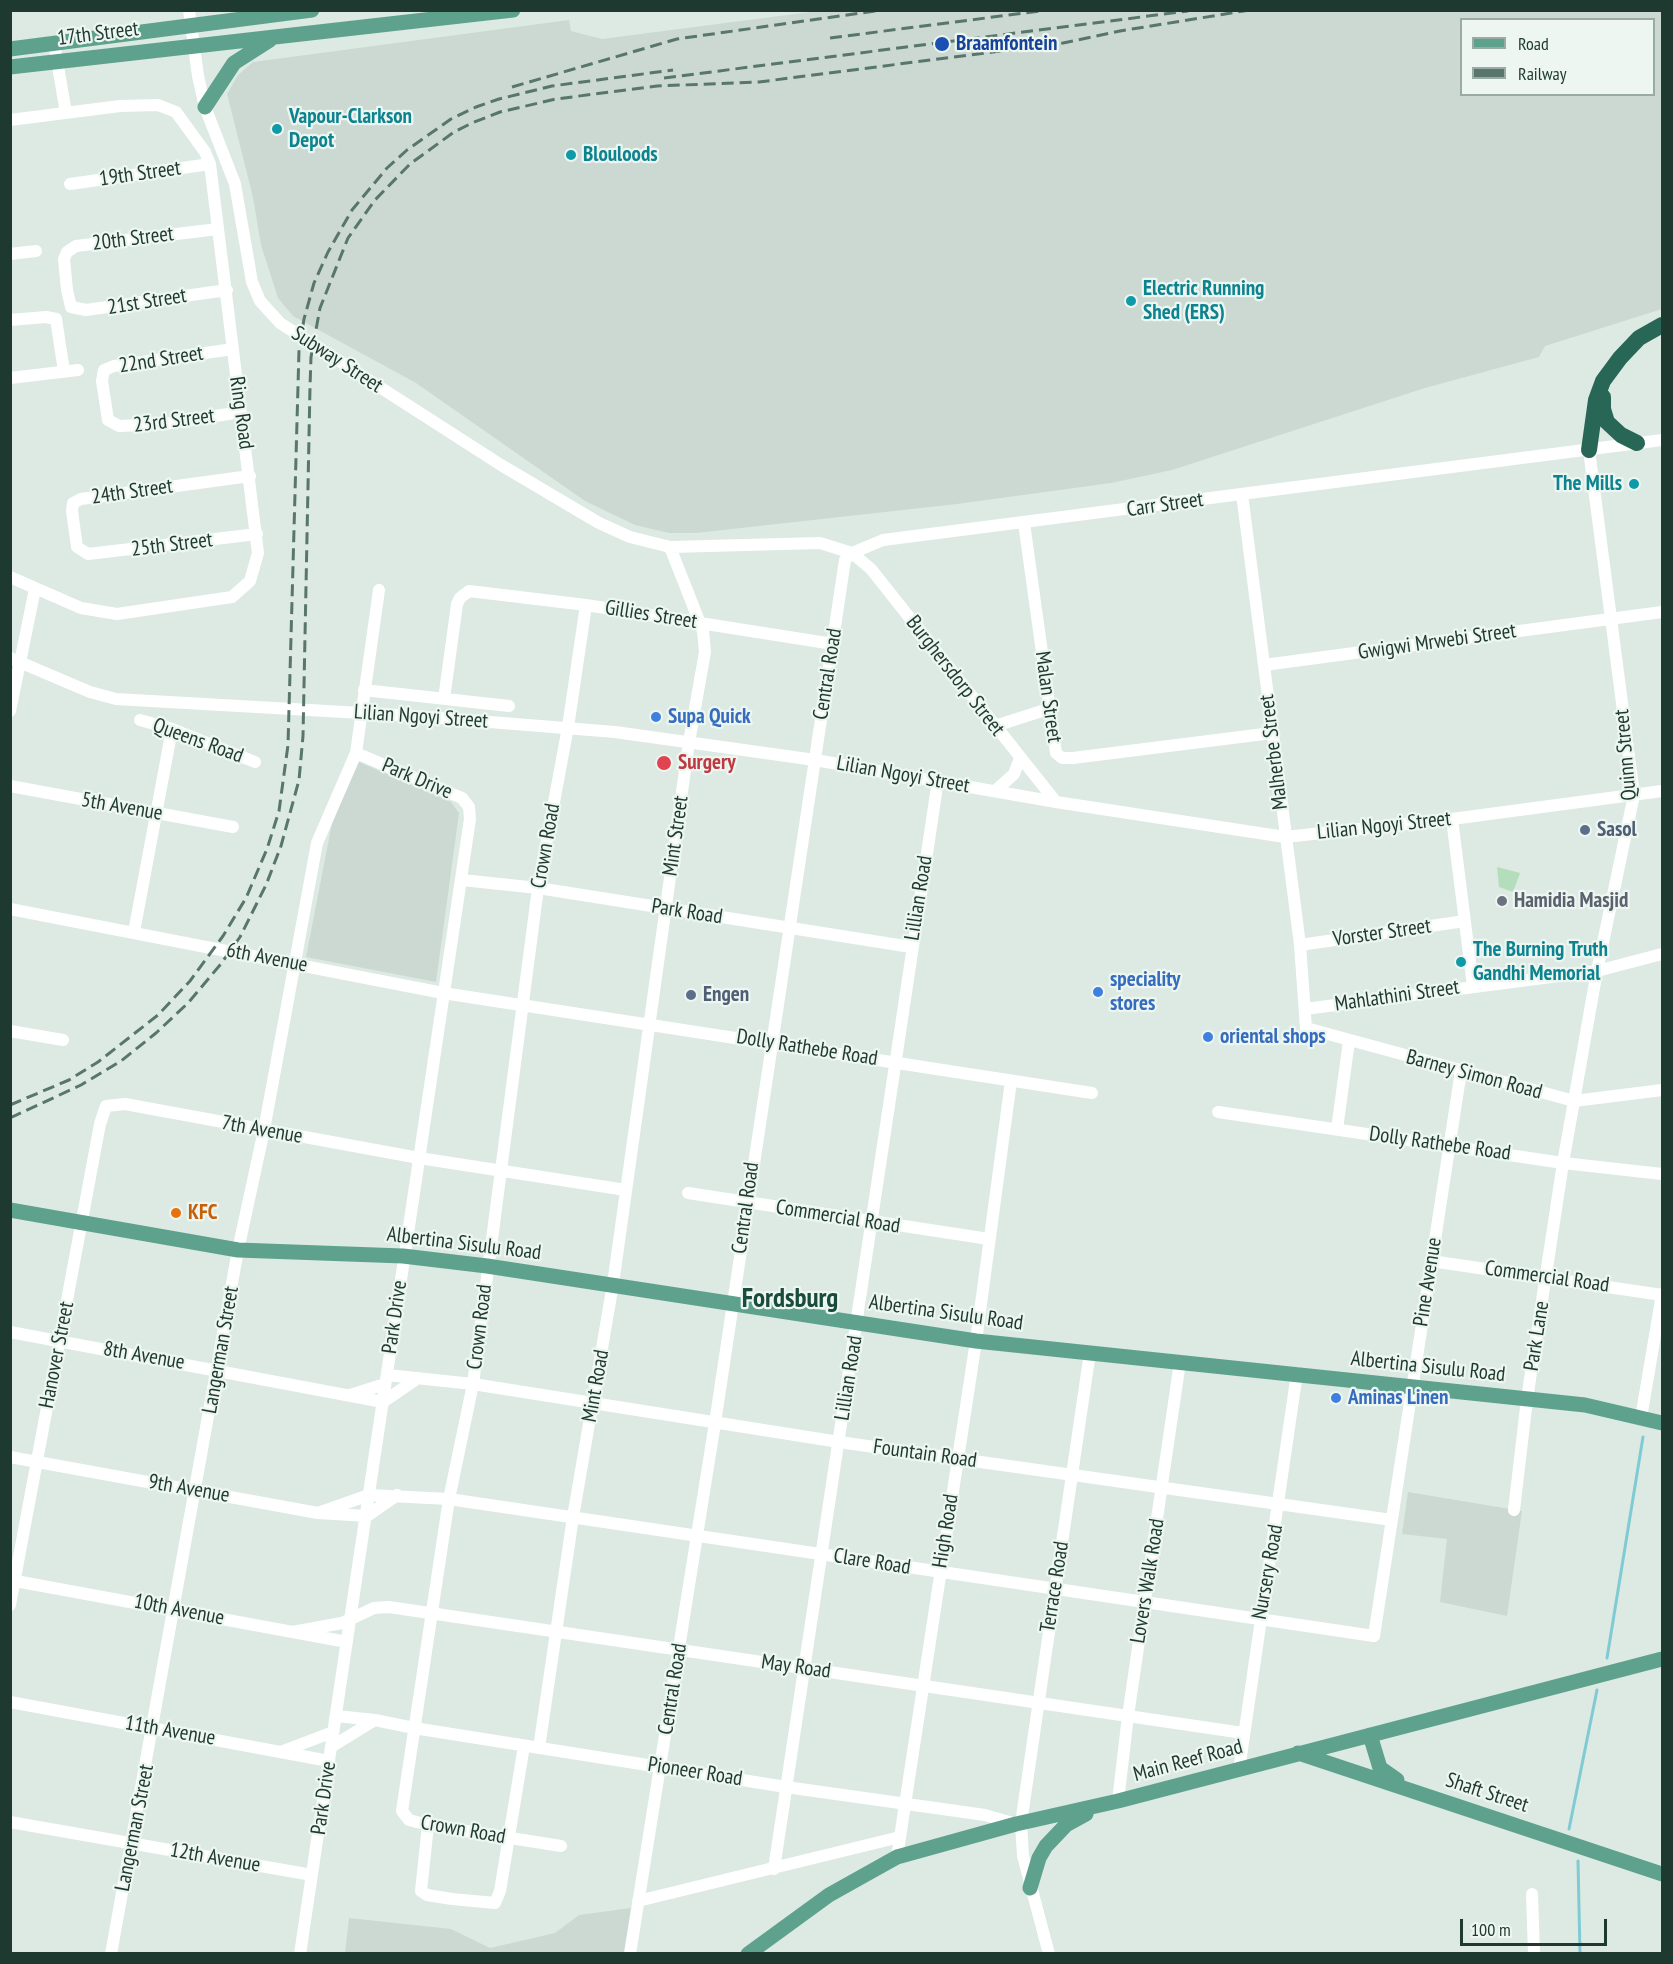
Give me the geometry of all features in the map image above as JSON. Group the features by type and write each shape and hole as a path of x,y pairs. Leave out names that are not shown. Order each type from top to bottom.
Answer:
{"highway":[{"path":"1589,450 1596,400 1604,381 1620,358 1639,338 1662,325"},
{"path":"1604,381 1605,417 1620,435 1637,443"}],"main road":[{"name":"17th Street","path":"10,49 54,44 190,18 312,10"},
{"name":"17th Street","path":"10,67 193,44 272,38 513,10"},
{"path":"206,107 234,63 272,38"},
{"name":"Albertina Sisulu Road","path":"10,1210 238,1250 403,1256 488,1266 976,1341 1298,1373 1585,1405 1662,1423"},
{"name":"Main Reef Road","path":"748,1953 848,1883 897,1857 1018,1823 1096,1807 1662,1659"},
{"path":"1370,1735 1377,1764 1383,1773 1414,1787 1426,1796"},
{"name":"Shaft Street","path":"1299,1753 1662,1874"},
{"path":"1030,1888 1039,1858 1051,1840 1066,1826 1096,1807"}],"street":[{"name":"Subway Street","path":"190,18 206,107 236,183 252,282 260,301 280,323 501,465 599,523 630,537 670,547"},
{"path":"54,44 66,113"},
{"name":"Ring Road","path":"10,120 142,104 168,108 180,117 210,164 257,534 257,564 250,581 232,597 219,601 117,614 98,613 10,577"},
{"name":"19th Street","path":"70,183 210,164"},
{"name":"20th Street","path":"70,304 64,260 70,248 85,244 218,229"},
{"path":"10,254 36,251"},
{"name":"21st Street","path":"70,304 80,310 97,310 226,290"},
{"path":"10,320 39,317 56,319 64,371"},
{"name":"22nd Street","path":"108,420 102,376 108,368 233,349"},
{"path":"10,378 78,370"},
{"name":"23rd Street","path":"108,420 119,426 132,427 241,412"},
{"name":"Carr Street","path":"852,553 883,540 1024,527 1242,495 1662,440"},
{"name":"Quinn Street","path":"1563,1163 1597,971 1634,795 1589,450"},
{"name":"24th Street","path":"88,554 77,547 72,506 77,500 250,476"},
{"name":"Malherbe Street","path":"1242,495 1300,945 1305,1009"},
{"name":"Malan Street","path":"1024,527 1054,748 1062,758 1272,733"},
{"name":"25th Street","path":"88,554 257,534"},
{"path":"670,547 799,541 820,543 852,553"},
{"name":"Mint Street","path":"649,1024 689,742 705,651 700,623 670,547"},
{"name":"Central Road","path":"630,1953 680,1650 843,567 852,553"},
{"name":"Burghersdorp Street","path":"852,553 871,569 1056,802"},
{"path":"10,711 14,660 35,589"},
{"name":"Langerman Street","path":"111,1953 154,1728 194,1489 218,1369 238,1250 264,1130 317,843 356,753 379,590"},
{"name":"Gillies Street","path":"444,699 457,604 469,591 586,605 833,644"},
{"name":"Crown Road","path":"561,1846 428,1825 409,1820 402,1811 449,1499 473,1384 538,888 568,727 586,605"},
{"name":"Gwigwi Mrwebi Street","path":"1264,665 1662,612"},
{"name":"Queens Road","path":"14,660 90,692 116,699 140,701"},
{"path":"364,690 509,706"},
{"name":"Lilian Ngoyi Street","path":"140,701 568,727 815,760 1056,802 1285,837 1452,819 1662,791"},
{"path":"995,726 1048,709"},
{"name":"Queens Road","path":"140,720 172,729 255,762"},
{"path":"134,932 172,729"},
{"name":"Park Drive","path":"300,1953 470,819 466,802 356,753"},
{"path":"995,791 1014,774 1020,758"},
{"name":"Lillian Road","path":"774,1869 873,1223 911,947 938,780"},
{"name":"5th Avenue","path":"10,786 233,827"},
{"path":"1452,819 1473,986"},
{"name":"Park Road","path":"462,880 538,888 911,947"},
{"name":"6th Avenue","path":"10,909 443,993 523,1005"},
{"name":"Vorster Street","path":"1300,945 1465,921"},
{"name":"Mahlathini Street","path":"1305,1009 1597,971 1662,954"},
{"name":"Dolly Rathebe Road","path":"523,1005 1092,1093"},
{"name":"Barney Simon Road","path":"1305,1009 1306,1028 1574,1101 1662,1089"},
{"name":"Mint Road","path":"539,1748 573,1517 613,1284 649,1024"},
{"path":"10,1030 63,1040"},
{"path":"1337,1128 1349,1041"},
{"name":"Pine Avenue","path":"1374,1636 1461,1071"},
{"name":"High Road","path":"897,1857 976,1341 1011,1081"},
{"name":"7th Avenue","path":"106,1106 125,1104 419,1158"},
{"name":"Hanover Street","path":"10,1605 106,1106"},
{"name":"Dolly Rathebe Road","path":"1218,1112 1563,1163 1662,1174"},
{"path":"419,1158 626,1190"},
{"name":"Park Lane","path":"1514,1510 1527,1399 1563,1163"},
{"name":"Commercial Road","path":"688,1193 989,1239"},
{"name":"Commercial Road","path":"1431,1261 1662,1294"},
{"path":"1641,1418 1662,1294"},
{"name":"8th Avenue","path":"10,1332 218,1369 383,1402"},
{"name":"Terrace Road","path":"1049,1953 1030,1888 1018,1823 1090,1352"},
{"name":"Lovers Walk Road","path":"1118,1801 1128,1716 1180,1362"},
{"name":"Nursery Road","path":"1239,1770 1298,1373"},
{"path":"383,1402 418,1378"},
{"name":"Fountain Road","path":"386,1380 418,1378 473,1384 839,1442 1392,1520"},
{"path":"349,1395 386,1380"},
{"name":"9th Avenue","path":"10,1457 318,1513 367,1516"},
{"name":"Clare Road","path":"318,1513 369,1495 449,1499 1374,1636"},
{"path":"367,1516 398,1495"},
{"name":"10th Avenue","path":"13,1580 347,1642"},
{"name":"May Road","path":"292,1632 351,1619 382,1607 1243,1733"},
{"name":"11th Avenue","path":"10,1702 329,1761"},
{"name":"Pioneer Road","path":"336,1716 375,1720 786,1787 985,1815 1018,1823"},
{"path":"331,1747 375,1720"},
{"path":"282,1752 333,1732"},
{"path":"428,1825 421,1891 427,1895 495,1903 500,1891 524,1746"},
{"name":"12th Avenue","path":"10,1822 312,1875"},
{"path":"638,1901 900,1837"},
{"path":"1532,1894 1534,1953"}],"shaded area":[{"path":"818,11 1662,11 1662,309 1545,346 1539,357 1425,388 1172,470 1111,483 957,504 696,533 669,533 635,525 585,501 416,383 293,316 278,298 261,245 253,197 227,94 238,75 253,62 569,20 571,31 602,39"},
{"path":"359,762 451,802 459,813 436,982 306,957 333,818"},
{"path":"1408,1492 1522,1511 1507,1616 1440,1602 1447,1539 1402,1534"},
{"path":"631,1908 624,1953 345,1953 349,1918 451,1929 490,1948 555,1933 579,1915"}],"green space":[{"path":"1497,867 1520,873 1513,892 1499,887"}],"waterway":[{"path":"1607,1658 1643,1437"},
{"path":"1569,1829 1597,1690"},
{"path":"1578,1861 1580,1954"}],"railway":[{"path":"512,87 677,39 882,10"},
{"path":"830,38 1048,10"},
{"path":"10,1118 81,1085 121,1061 156,1033 188,1003 220,965 240,937 266,885 281,846 299,780 303,736 311,357 320,308 348,238 375,200 410,164 454,132 472,123 500,112 556,99 657,86 759,82 1063,43 1120,31 1250,10"},
{"path":"664,78 1188,11"},
{"path":"10,1105 69,1080 98,1062 158,1015 190,981 223,936 246,898 267,849 279,811 288,745 299,350 304,319 314,283 328,252 352,210 387,168 407,150 451,119 476,107 552,86 673,70"}],"place":[{"name":"Braamfontein","path":"942,44"},
{"name":"Vapour-Clarkson Depot","path":"277,129"},
{"name":"Blouloods","path":"571,155"},
{"name":"Electric Running Shed (ERS)","path":"1131,301"},
{"name":"The Mills","path":"1634,484"},
{"name":"Supa Quick","path":"656,717"},
{"name":"Surgery","path":"664,763"},
{"name":"Sasol","path":"1585,830"},
{"name":"Hamidia Masjid","path":"1502,901"},
{"name":"The Burning Truth Gandhi Memorial","path":"1461,962"},
{"name":"speciality stores","path":"1098,992"},
{"name":"Engen","path":"691,995"},
{"name":"oriental shops","path":"1208,1037"},
{"name":"KFC","path":"176,1213"},
{"name":"Aminas Linen","path":"1336,1398"}],"district":[{"name":"Fordsburg","path":"790,1299"}]}
